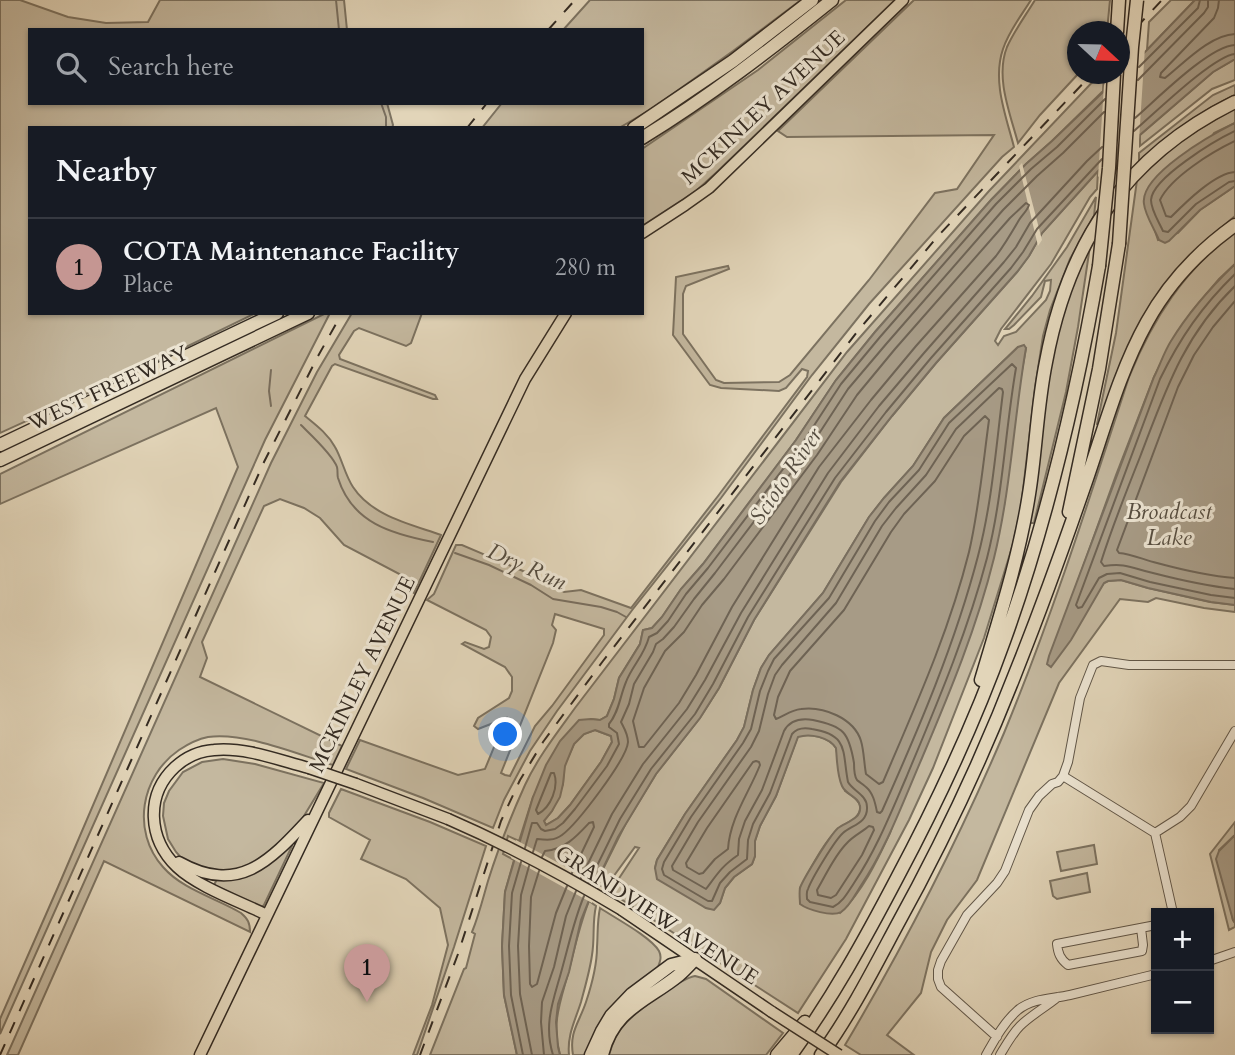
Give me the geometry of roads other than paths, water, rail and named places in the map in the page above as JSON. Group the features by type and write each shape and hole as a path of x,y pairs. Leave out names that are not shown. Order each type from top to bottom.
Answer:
{"highway":[{"path":"637,126 733,61 812,0"},
{"path":"644,137 747,66 832,0"},
{"path":"1062,549 1099,369 1119,244 1137,0"},
{"path":"1118,21 1119,1"},
{"path":"791,1055 857,951 929,819 1004,642 1069,422 1088,331 1099,266 1109,168 1113,84"},
{"path":"960,750 1021,536 1029,495 1045,364 1057,312 1074,266 1087,238 1105,211 1140,168 1191,126 1235,102"},
{"path":"825,1051 925,874 984,751 1020,664 1120,382 1147,321 1195,258 1235,225"},
{"name":"WEST FREEWAY","path":"0,445 273,315"},
{"name":"WEST FREEWAY","path":"0,460 305,315"},
{"path":"591,1055 611,1016 632,994 671,965 695,959"},
{"path":"602,1055 608,1037 621,1018 633,1006 680,974 695,959"},
{"path":"777,1055 796,1031 828,1000"}],"main road":[{"name":"MCKINLEY AVENUE","path":"644,232 709,188 903,0"},
{"name":"MCKINLEY AVENUE","path":"200,1055 525,379 565,315"},
{"name":"GRANDVIEW AVENUE","path":"267,915 190,876 165,853 158,840 153,822 155,800 167,775 188,757 206,751 229,749 253,753 309,768 448,819 524,854 578,883 839,1055"},
{"path":"165,853 198,872 220,877 242,873 259,866 289,841 317,811"}],"street":[{"path":"997,1037 941,987 937,970 967,915 990,892 1005,871 1034,803 1063,776 1080,698 1093,665 1101,661 1129,664 1235,665"},
{"path":"1154,833 1180,817 1191,806 1235,731"},
{"path":"1063,776 1154,833 1172,908"},
{"path":"1141,928 1142,951 1068,965 1057,951 1056,944 1151,926"},
{"path":"1214,959 1235,952"},
{"path":"986,1055 1004,1026 1018,1010 1037,999 1058,997 1151,975"},
{"path":"1000,1055 1022,1024 1058,997"}],"water":[{"name":"Scioto River","path":"1195,0 1235,0 1235,59 1213,72 1098,171 1042,233 1017,272 936,363 840,482 754,620 719,688 700,718 656,774 618,837 581,920 569,972 558,1004 556,1022 560,1055 517,1055 504,995 502,946 505,892 533,797 546,765 560,741 579,720 600,720 607,716 619,678 640,644 643,630 652,628 662,617 796,440 836,380 875,332 1026,164 1112,84 1130,84 1130,66","holes":["595,730 611,736 612,742 570,805 558,818 546,825 544,821 560,797 565,766 574,744 584,734"]},
{"path":"1235,123 1235,186 1200,210 1169,241 1165,243 1159,240 1144,204 1146,193 1153,181 1179,157"},
{"name":"Broadcast Lake","path":"1235,264 1235,605 1211,602 1121,580 1108,581 1104,583 1071,640 1051,667 1047,664 1049,656 1164,354 1192,310"},
{"path":"1024,345 1026,348 1000,532 980,609 953,684 894,824 852,901 841,912 832,914 800,904 800,888 817,857 838,828 856,817 860,810 859,803 840,782 836,748 829,741 813,736 798,737 776,796 760,826 752,864 734,877 714,910 657,879 657,860 744,727 753,690 769,655 823,593 869,517 913,466 944,418 1018,347"},
{"path":"1235,835 1235,923 1216,859 1219,851"}],"waterway":[{"name":"Dry Run","path":"336,0 339,28"},
{"name":"Dry Run","path":"382,105 386,126"},
{"name":"Dry Run","path":"271,370 271,406"},
{"name":"Dry Run","path":"301,425 331,457 337,467 344,493 363,516 389,530 433,542"},
{"name":"Dry Run","path":"455,553 489,565 553,599 601,607 626,617"}],"railway":[{"path":"550,28 575,0"},
{"path":"1130,34 1162,0"},
{"path":"420,1055 458,954 501,821 520,780 543,742 857,332 938,236 1082,84"},
{"path":"469,126 485,105"},
{"path":"0,1055 264,462 341,315"}],"place":[{"name":"COTA Maintenance Facility","path":"367,1002"}]}
